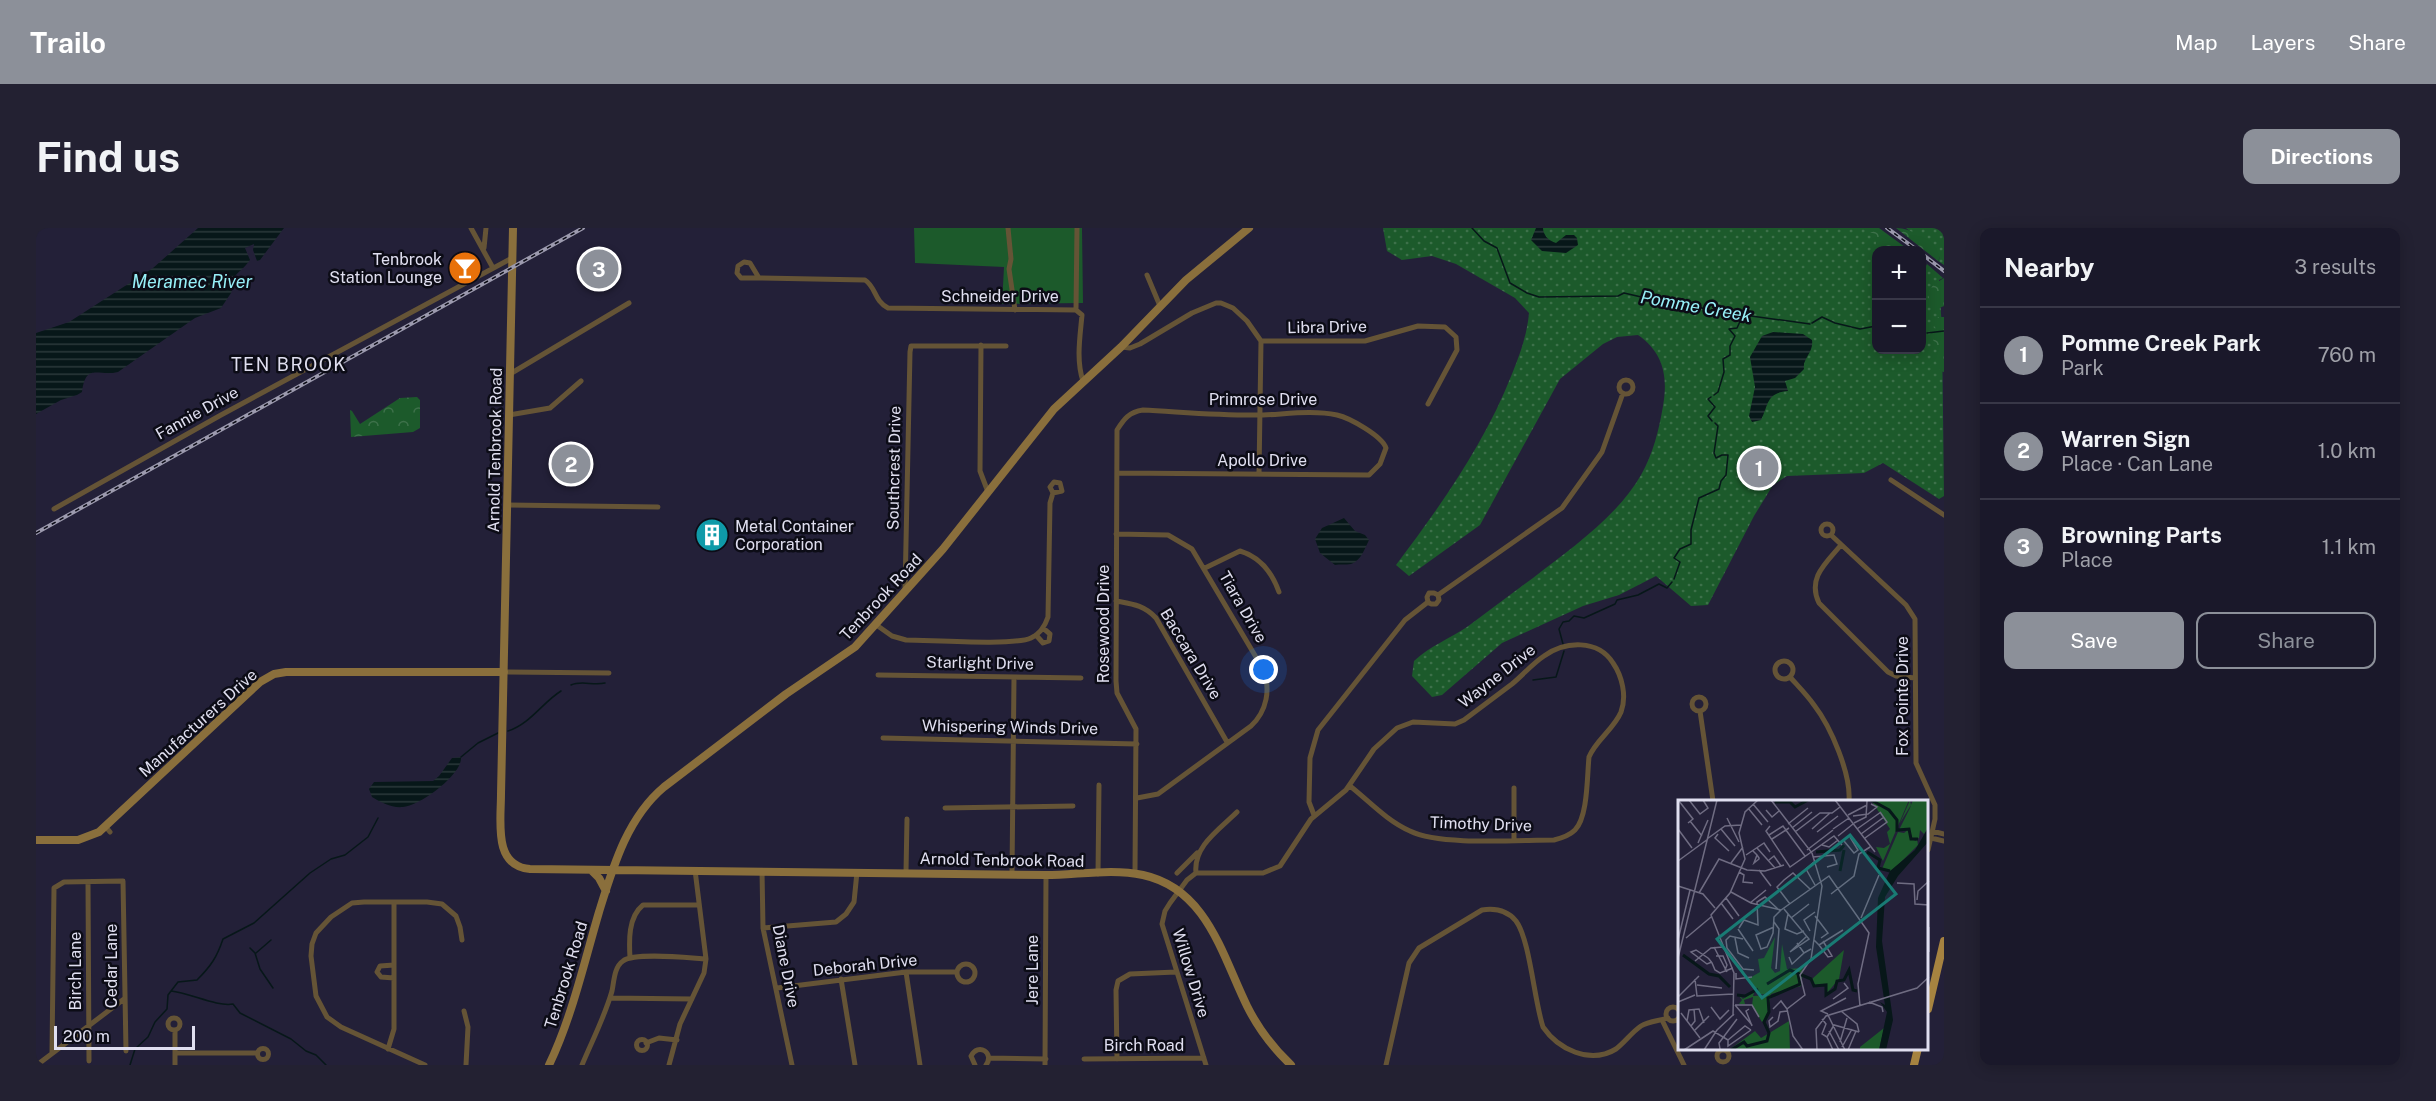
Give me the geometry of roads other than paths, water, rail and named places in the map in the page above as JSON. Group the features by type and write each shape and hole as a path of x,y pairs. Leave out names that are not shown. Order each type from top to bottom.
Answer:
{"main road":[{"path":"1929,1005 1944,941"},
{"path":"1914,1065 1918,1050"}],"street":[{"path":"471,228 493,268"},
{"path":"484,249 486,228"},
{"name":"Arnold Tenbrook Road","path":"513,228 501,794 502,840 505,854 513,864 525,868 591,870 1046,875 1135,873 1162,881 1197,906 1206,919 1253,1017 1274,1047 1291,1065"},
{"path":"1008,228 1011,259 1009,269 1015,310"},
{"path":"1076,310 1077,228"},
{"name":"Tenbrook Road","path":"549,1065 566,1022 612,870 639,814 657,794 786,694 847,653 943,549 1046,418 1195,272 1249,228"},
{"name":"Fannie Drive","path":"54,509 221,415 512,258"},
{"path":"1147,274 1160,306"},
{"name":"Schneider Drive","path":"758,278 865,280 872,285 878,301 888,308 1076,310 1082,315 1079,347 1080,371 1083,381"},
{"path":"510,374 629,303"},
{"path":"1121,347 1130,348 1140,344 1192,313 1221,303 1233,308 1247,321 1260,340 1259,474"},
{"name":"Libra Drive","path":"1260,340 1365,341 1418,326 1445,327 1456,337 1457,350 1428,404"},
{"path":"987,492 980,471 981,345 1006,346"},
{"name":"Southcrest Drive","path":"905,590 909,352 911,346 981,345"},
{"path":"509,415 550,408 581,381"},
{"path":"1314,815 1309,802 1309,786 1311,749 1318,730 1405,620 1428,602 1436,604 1438,595 1562,508 1602,452 1623,393"},
{"name":"Primrose Drive","path":"1133,411 1261,415 1318,412 1339,415 1360,425 1385,444"},
{"name":"Rosewood Drive","path":"1133,411 1124,418 1117,430 1116,601 1117,693 1136,729 1135,873"},
{"name":"Apollo Drive","path":"1118,473 1369,475 1380,464 1386,451 1385,444"},
{"path":"1891,480 1944,515"},
{"path":"875,624 889,635 906,640 1018,641 1035,635 1043,628 1049,612 1050,503 1053,493"},
{"path":"507,505 658,507"},
{"name":"Tiara Drive","path":"1116,534 1168,535 1192,549 1263,669 1267,681 1265,704 1259,717 1248,729 1158,794 1137,798"},
{"name":"Fox Pointe Drive","path":"1831,535 1906,605 1915,618 1916,763 1935,805 1929,845"},
{"path":"1841,545 1816,575 1815,589 1819,603 1888,672 1905,678 1916,678"},
{"path":"1205,568 1240,550 1265,566 1274,578 1279,592"},
{"name":"Baccara Drive","path":"1116,601 1140,605 1148,609 1156,618 1227,742"},
{"path":"1035,635 1043,643 1049,641 1050,634 1043,628"},
{"name":"Wayne Drive","path":"1196,873 1258,874 1270,872 1280,866 1307,823 1350,786 1374,749 1401,726 1416,722 1455,724 1464,720 1515,682 1543,657 1571,644 1590,645 1601,651 1618,671 1622,685 1621,711 1616,721 1593,747 1589,757 1583,819"},
{"name":"Manufacturers Drive","path":"36,840 82,840 108,829 260,682 274,674 286,672 504,672"},
{"path":"504,672 609,673"},
{"name":"Starlight Drive","path":"878,675 1081,678"},
{"path":"1012,874 1014,677"},
{"path":"1790,677 1815,706 1824,721 1846,773 1849,800"},
{"path":"1700,711 1713,800"},
{"name":"Whispering Winds Drive","path":"883,738 1137,744"},
{"path":"1098,873 1099,785"},
{"name":"Timothy Drive","path":"1350,786 1396,824 1412,833 1432,838 1554,840 1568,836 1577,829 1583,819"},
{"path":"1514,788 1514,840"},
{"path":"945,808 1073,806"},
{"path":"1177,873 1237,812"},
{"path":"906,872 907,819"},
{"path":"1931,835 1944,834"},
{"path":"1931,835 1944,841"},
{"path":"1196,873 1196,861 1200,850"},
{"path":"618,855 620,865 627,870"},
{"path":"591,870 599,878 606,891"},
{"path":"669,1065 680,1024 704,973 706,959 694,870"},
{"name":"Diane Drive","path":"762,871 763,928 792,1065"},
{"path":"763,928 836,922 846,914 854,902 857,872"},
{"name":"Willow Drive","path":"1196,873 1165,911 1162,924 1206,1065"},
{"name":"Jere Lane","path":"1046,875 1046,1062"},
{"name":"Cedar Lane","path":"88,882 123,881 126,1051"},
{"path":"52,1052 54,888 58,884 88,882"},
{"name":"Birch Lane","path":"88,882 89,1061"},
{"path":"425,1065 337,1025 325,1014 316,996 311,950 315,936 322,926 348,905 358,902 433,902 447,907 459,921 462,940"},
{"path":"388,1049 394,1029 394,902"},
{"path":"630,958 631,929 636,913 643,905 699,905"},
{"path":"1386,1065 1412,956 1419,948 1455,926 1482,910 1492,908 1508,914 1521,930 1543,1027 1562,1047 1583,1055 1602,1055 1613,1051 1642,1025 1665,1019 1672,1021 1678,1019"},
{"path":"582,1065 610,998 617,967 630,958 706,959"},
{"path":"394,965 380,966 377,972 381,977 394,978"},
{"path":"906,972 920,1065"},
{"name":"Deborah Drive","path":"777,988 906,972 957,972"},
{"path":"1117,1059 1116,990 1118,981 1130,974 1176,972"},
{"path":"841,979 855,1065"},
{"path":"610,998 692,999"},
{"path":"37,1065 124,999"},
{"path":"1678,1008 1669,1009 1665,1019 1684,1065"},
{"path":"464,1011 468,1027 466,1065"},
{"path":"175,1030 175,1065"},
{"path":"646,1043 659,1038 677,1040"},
{"path":"975,1065 971,1056 976,1049 985,1050 989,1058 986,1065"},
{"path":"175,1053 257,1053"},
{"path":"989,1058 1046,1062"},
{"name":"Birch Road","path":"1084,1059 1204,1058"}],"water":[{"name":"Meramec River","path":"198,228 284,228 260,260 257,261 253,250 254,244 245,248 250,260 231,281 233,287 231,293 221,308 195,318 118,372 90,374 84,383 82,392 61,400 36,414 36,333 69,322 153,268"},
{"path":"1536,228 1543,228 1547,237 1556,243 1566,235 1574,235 1578,245 1566,253 1542,251 1531,240"},
{"path":"1773,332 1803,334 1812,340 1812,344 1804,369 1795,378 1785,381 1788,391 1772,397 1761,420 1752,422 1749,416 1755,387 1750,357 1762,336"},
{"path":"1344,518 1355,531 1365,535 1369,540 1357,560 1349,564 1335,565 1320,553 1315,539 1322,528"},
{"path":"461,757 460,764 448,780 420,801 399,807 391,806 372,797 369,789 374,782 433,781 452,758"}],"waterway":[{"name":"Pomme Creek","path":"1472,228 1484,241 1497,248 1510,283 1539,297 1618,296 1624,293 1663,302 1683,302 1708,310 1810,324"},
{"path":"1714,395 1718,392 1724,372 1723,359 1730,355 1730,346 1735,336 1729,329 1737,328 1743,315"},
{"name":"Pomme Creek","path":"1812,323 1822,317 1835,323 1860,329 1872,327"},
{"name":"Pomme Creek","path":"1927,333 1944,331"},
{"path":"1711,397 1708,399 1715,407 1708,416 1712,421"},
{"path":"1674,579 1680,562 1674,558 1680,549 1691,544 1691,530 1699,498 1719,489 1726,475 1728,455 1716,458 1714,453 1718,426 1715,423"},
{"path":"1563,644 1559,629 1563,622 1569,621 1574,616 1584,618 1615,604 1617,600 1638,595 1659,584 1667,588 1672,582"},
{"path":"1533,680 1556,677 1564,651"},
{"path":"571,685 605,683"},
{"path":"508,731 530,718 561,691"},
{"path":"461,757 478,743 498,733"},
{"path":"171,991 178,982 197,980 213,961 223,939 254,923 310,873 331,859 345,855 368,837 378,818"},
{"path":"256,953 271,940"},
{"path":"250,948 255,953 260,969 273,988"},
{"path":"130,1065 135,1049 148,1037 155,1022 167,1009 168,995 171,991 219,1004 233,1004 240,1013 291,1039 306,1051 316,1055 326,1065"}],"railway":[{"path":"36,533 583,228"},
{"path":"1887,228 1912,246"},
{"path":"1926,257 1944,271"}],"place":[{"name":"Tenbrook Station Lounge","path":"465,268"},
{"name":"Browning Parts","path":"599,269"},
{"name":"Warren Sign","path":"571,464"},
{"name":"Pomme Creek Park","path":"1759,468"},
{"name":"Metal Container Corporation","path":"712,535"}],"district":[{"name":"TEN BROOK","path":"289,364"}]}
